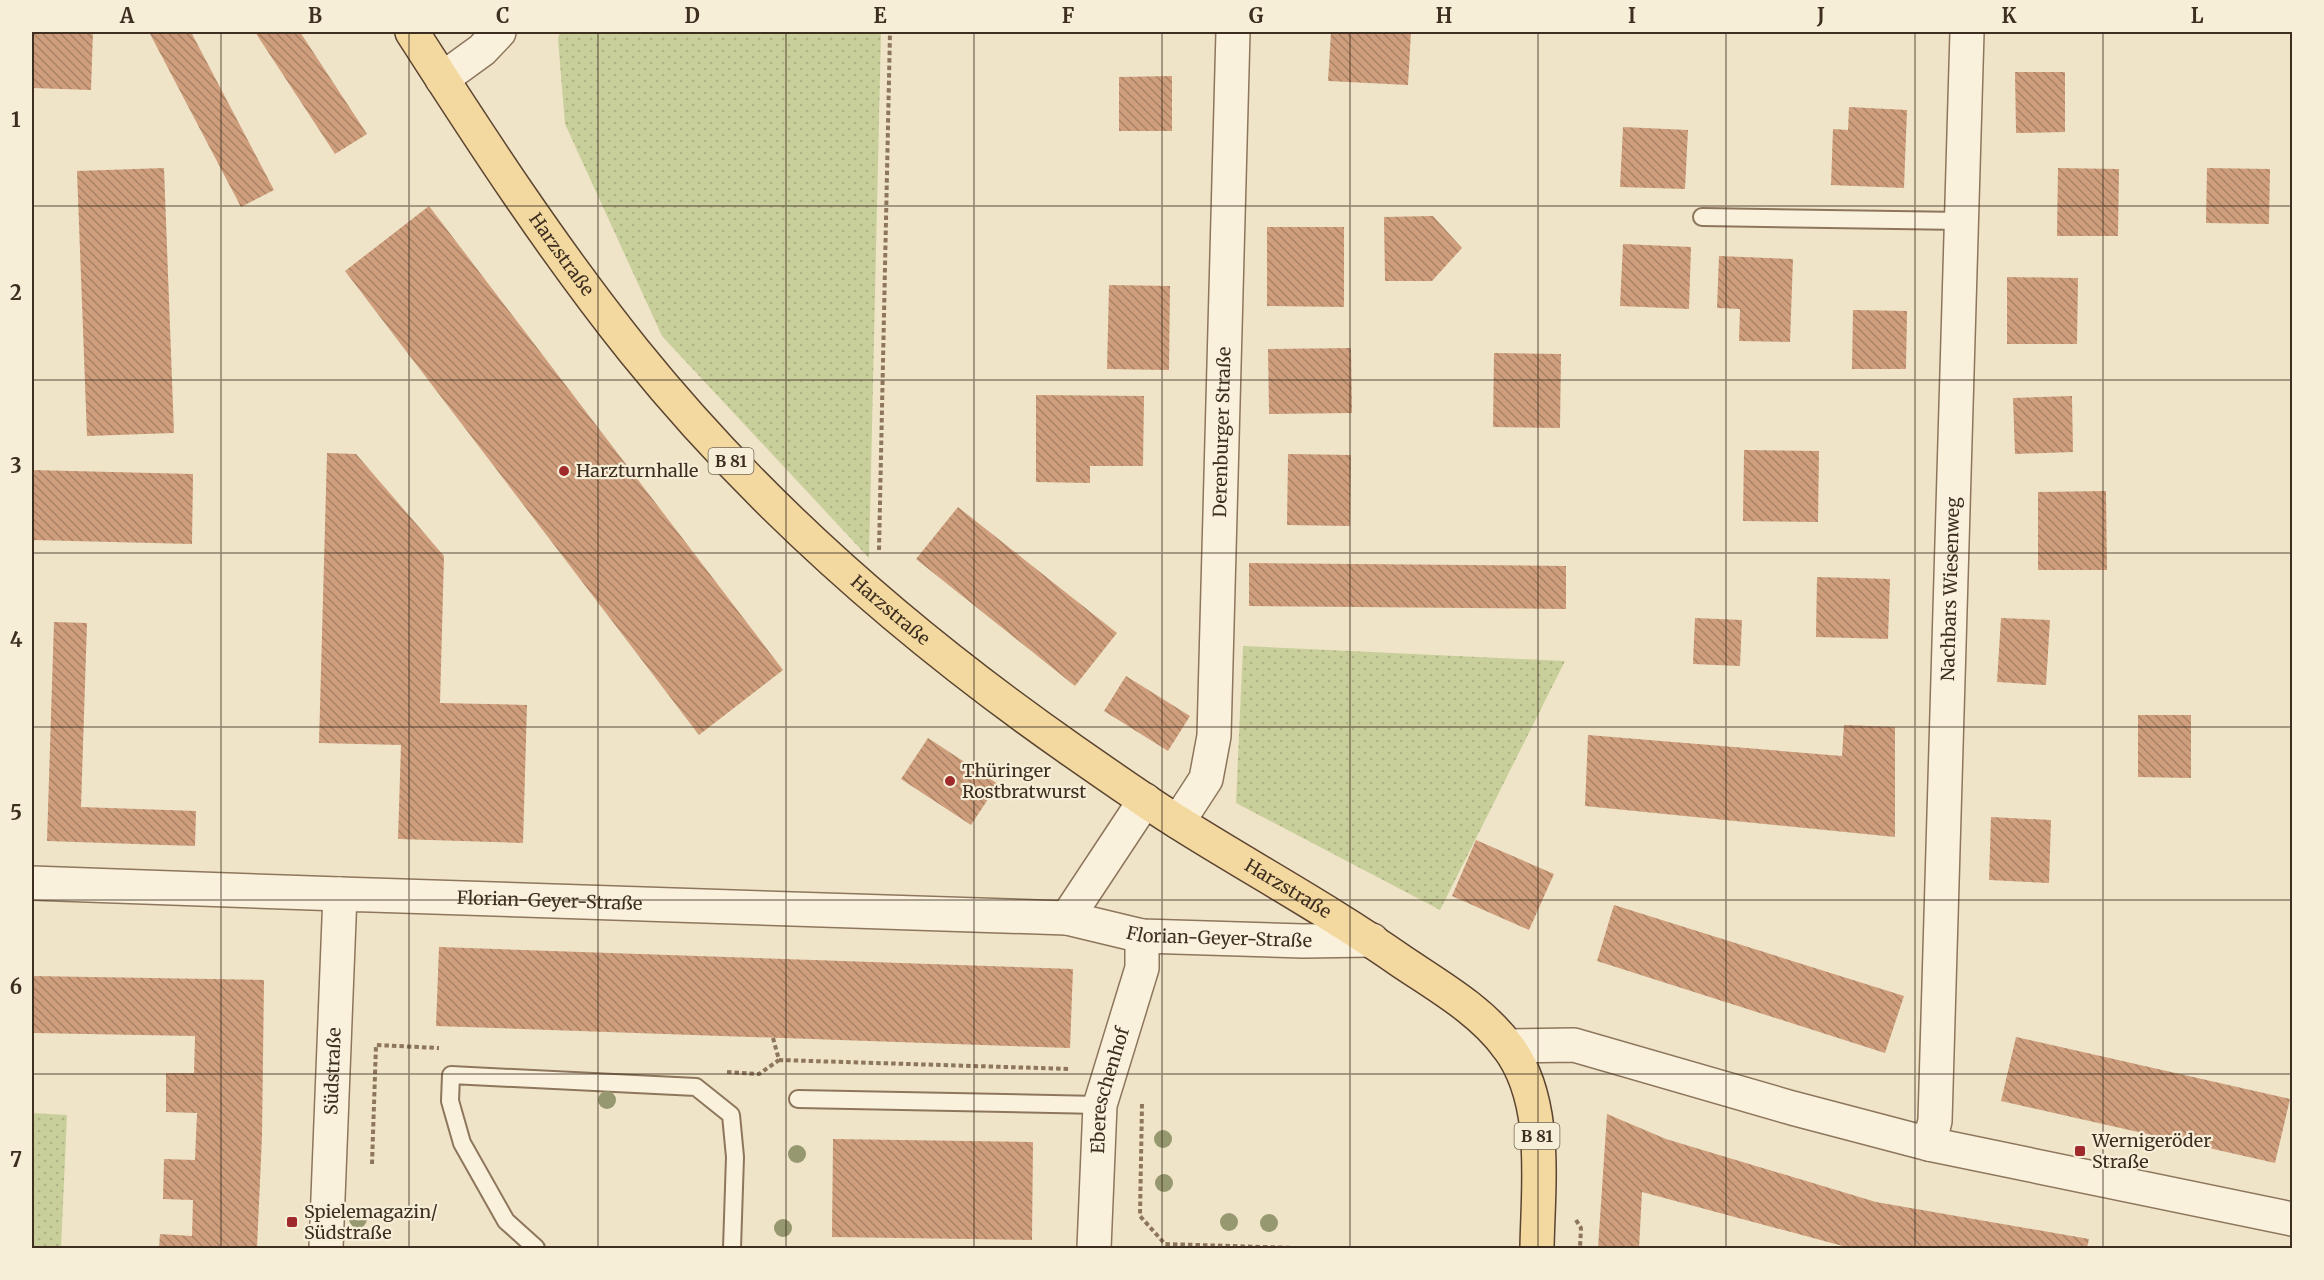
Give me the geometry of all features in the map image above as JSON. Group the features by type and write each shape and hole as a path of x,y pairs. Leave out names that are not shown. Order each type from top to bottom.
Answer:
{"main road":[{"name":"Harzstraße","path":"412,32 566,263 635,352 723,452 818,547 878,600 1013,706 1178,822 1372,940 1464,1005 1488,1024 1507,1046"},
{"name":"B 81","path":"1507,1046 1521,1067 1532,1096 1538,1136 1537,1248"}],"street":[{"path":"442,79 482,50 499,32"},
{"name":"Derenburger Straße","path":"1178,822 1206,779 1214,736 1233,32"},
{"name":"Nachbars Wiesenweg","path":"1929,1144 1935,1121 1967,32"},
{"path":"1067,918 1145,800"},
{"name":"Florian-Geyer-Straße","path":"32,883 1067,918 1142,936 1303,941 1372,940"},
{"name":"Südstraße","path":"326,1248 340,894"},
{"name":"Ebereschenhof","path":"1094,1248 1100,1105 1142,968 1142,936"},
{"path":"1507,1046 1574,1045 1792,1108 1929,1144 2292,1219"}],"lane":[{"path":"1702,217 1962,221"},
{"path":"536,1248 506,1221 462,1143 450,1101 451,1075 696,1087 730,1115 735,1157 732,1248"},
{"path":"798,1099 1100,1105"}],"path":[{"path":"878,600 890,32"},
{"path":"1581,1228 1581,1248"}],"green space":[{"path":"560,32 881,32 869,558 662,336 565,124 558,39"},
{"path":"1243,646 1565,661 1440,910 1236,803"},
{"path":"32,1113 67,1115 61,1248 32,1248"}],"building":[{"path":"32,32 93,32 91,90 32,88"},
{"path":"149,32 191,32 274,190 241,207"},
{"path":"255,32 300,32 367,134 335,154"},
{"path":"1331,32 1411,32 1408,85 1328,81"},
{"path":"2015,72 2065,72 2065,132 2016,133"},
{"path":"1172,76 1172,131 1119,131 1119,77"},
{"path":"1849,107 1907,110 1904,188 1831,185 1833,129 1848,130"},
{"path":"1623,127 1688,130 1685,189 1620,187"},
{"path":"164,168 174,433 87,436 77,171"},
{"path":"2058,168 2119,169 2118,236 2057,236"},
{"path":"2207,168 2270,169 2269,224 2206,223"},
{"name":"Harzturnhalle","path":"429,206 783,670 699,735 345,271"},
{"path":"1433,216 1462,248 1432,281 1385,281 1384,217"},
{"path":"1267,227 1344,227 1344,307 1267,306"},
{"path":"1623,244 1691,247 1689,309 1620,306"},
{"path":"1719,256 1793,259 1790,342 1739,341 1740,309 1717,308"},
{"path":"2007,277 2078,278 2077,344 2007,344"},
{"path":"1109,285 1170,286 1169,370 1107,369"},
{"path":"1853,310 1907,311 1906,369 1852,369"},
{"path":"1351,348 1352,413 1269,414 1268,349"},
{"path":"1494,353 1561,354 1560,428 1493,427"},
{"path":"1036,395 1144,396 1143,466 1090,466 1090,483 1036,482"},
{"path":"2072,396 2073,452 2015,454 2013,398"},
{"path":"1744,450 1819,451 1818,522 1743,521"},
{"path":"327,453 356,454 444,556 440,703 527,705 523,843 398,839 401,745 319,743"},
{"path":"1288,454 1351,455 1350,526 1287,525"},
{"path":"32,470 193,474 192,544 32,540"},
{"path":"2106,491 2107,570 2038,570 2038,492"},
{"path":"958,507 1117,633 1075,686 916,559"},
{"path":"1249,563 1566,566 1566,609 1249,606"},
{"path":"1817,577 1890,579 1888,639 1816,637"},
{"path":"1695,618 1742,620 1740,666 1693,664"},
{"path":"2001,618 2050,620 2046,685 1997,682"},
{"path":"54,622 87,623 81,807 196,811 195,846 47,841"},
{"path":"1126,676 1190,716 1168,751 1104,711"},
{"path":"2138,715 2191,715 2191,778 2138,777"},
{"path":"1844,725 1895,727 1895,837 1585,806 1588,735 1842,756"},
{"name":"Thüringer Rostbratwurst","path":"928,738 998,784 971,825 901,779"},
{"path":"1991,817 2051,820 2049,883 1989,880"},
{"path":"1476,840 1554,874 1529,930 1452,896"},
{"path":"1614,905 1904,996 1885,1053 1597,961"},
{"path":"439,947 1073,969 1070,1048 436,1026"},
{"path":"32,976 264,980 262,1136 257,1248 159,1248 160,1234 192,1236 193,1200 163,1199 164,1159 195,1160 197,1113 166,1112 166,1073 194,1073 195,1036 32,1033"},
{"path":"2016,1037 2290,1099 2275,1163 2001,1101"},
{"path":"1607,1114 1666,1139 1876,1202 2089,1239 2087,1248 1850,1248 1642,1192 1639,1248 1598,1248"},
{"path":"833,1139 1033,1142 1032,1240 832,1237"}],"place":[{"name":"Harzturnhalle","path":"564,471"},
{"name":"Thüringer Rostbratwurst","path":"950,781"},
{"name":"Wernigeröder Straße","path":"2080,1151"},
{"name":"Spielemagazin/ Südstraße","path":"292,1222"}]}
